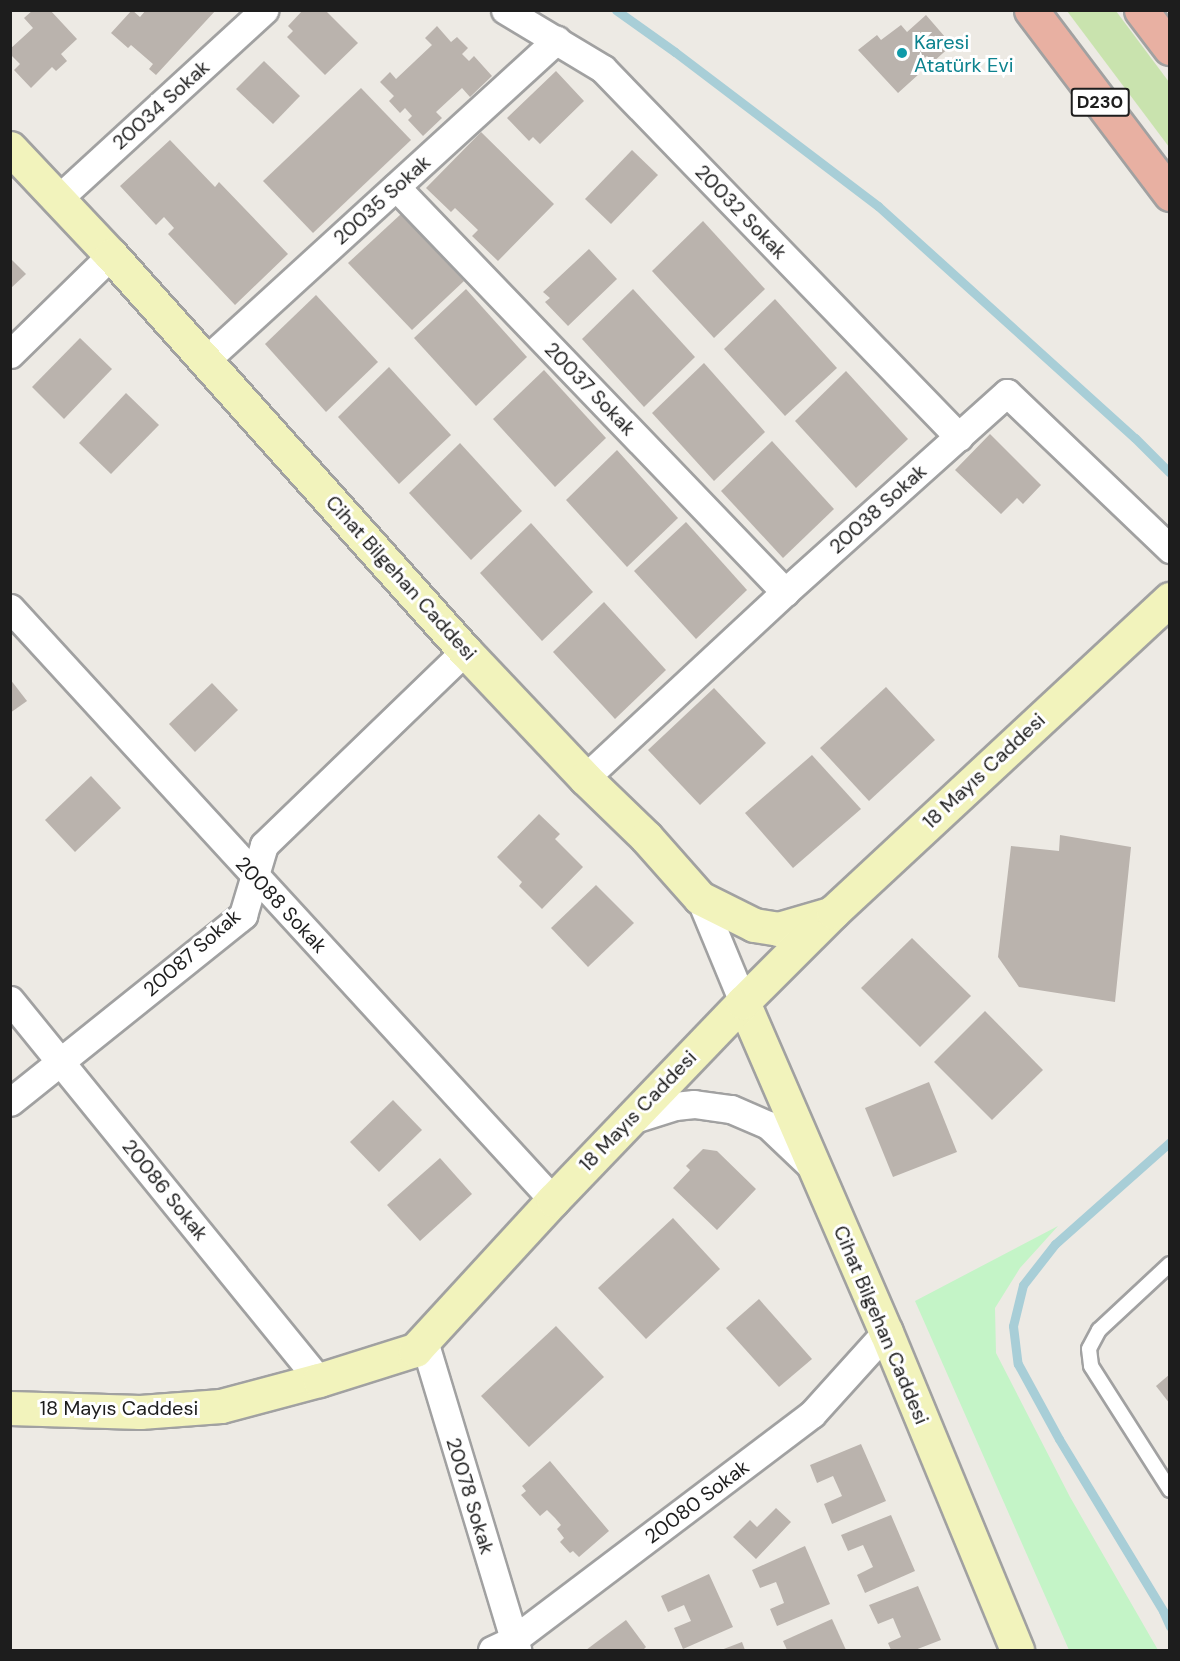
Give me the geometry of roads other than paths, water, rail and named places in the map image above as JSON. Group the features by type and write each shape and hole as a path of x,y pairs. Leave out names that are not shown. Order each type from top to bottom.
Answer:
{"highway":[{"name":"D230","path":"1032,10 1170,194"},
{"path":"1141,10 1170,48"}],"main road":[{"name":"Cihat Bilgehan Caddesi","path":"10,148 206,360 465,651 585,778 646,837 700,898 754,926 778,929 795,926 832,912"},
{"name":"18 Mayıs Caddesi","path":"10,1407 140,1412 221,1406 319,1380 415,1350 628,1121 832,912 1170,599"},
{"name":"Cihat Bilgehan Caddesi","path":"742,1002 886,1332 1017,1650"}],"street":[{"name":"20034 Sokak","path":"58,199 264,10"},
{"name":"20032 Sokak","path":"505,10 603,69 959,437"},
{"name":"20035 Sokak","path":"206,360 557,40"},
{"name":"20037 Sokak","path":"396,187 785,591"},
{"path":"10,354 111,255"},
{"name":"20038 Sokak","path":"585,778 785,591 1007,393 1170,549"},
{"name":"20088 Sokak","path":"10,608 553,1200"},
{"name":"20087 Sokak","path":"10,1102 243,915 264,845 465,651"},
{"path":"700,898 742,1002"},
{"name":"20086 Sokak","path":"10,1000 319,1380"},
{"path":"628,1121 675,1106 694,1104 731,1109 768,1125 816,1171"},
{"name":"20080 Sokak","path":"507,1647 812,1414 886,1332"},
{"name":"20078 Sokak","path":"424,1341 507,1647"}],"lane":[{"path":"1170,1264 1099,1330 1092,1339 1089,1358 1091,1366 1170,1490"}],"waterway":[{"path":"616,10 878,206 1135,438 1170,473"},
{"path":"1170,1142 1055,1244 1023,1285 1013,1326 1018,1364 1059,1439 1163,1611 1170,1627"}],"place":[{"name":"Karesi Atatürk Evi","path":"902,53"}]}
